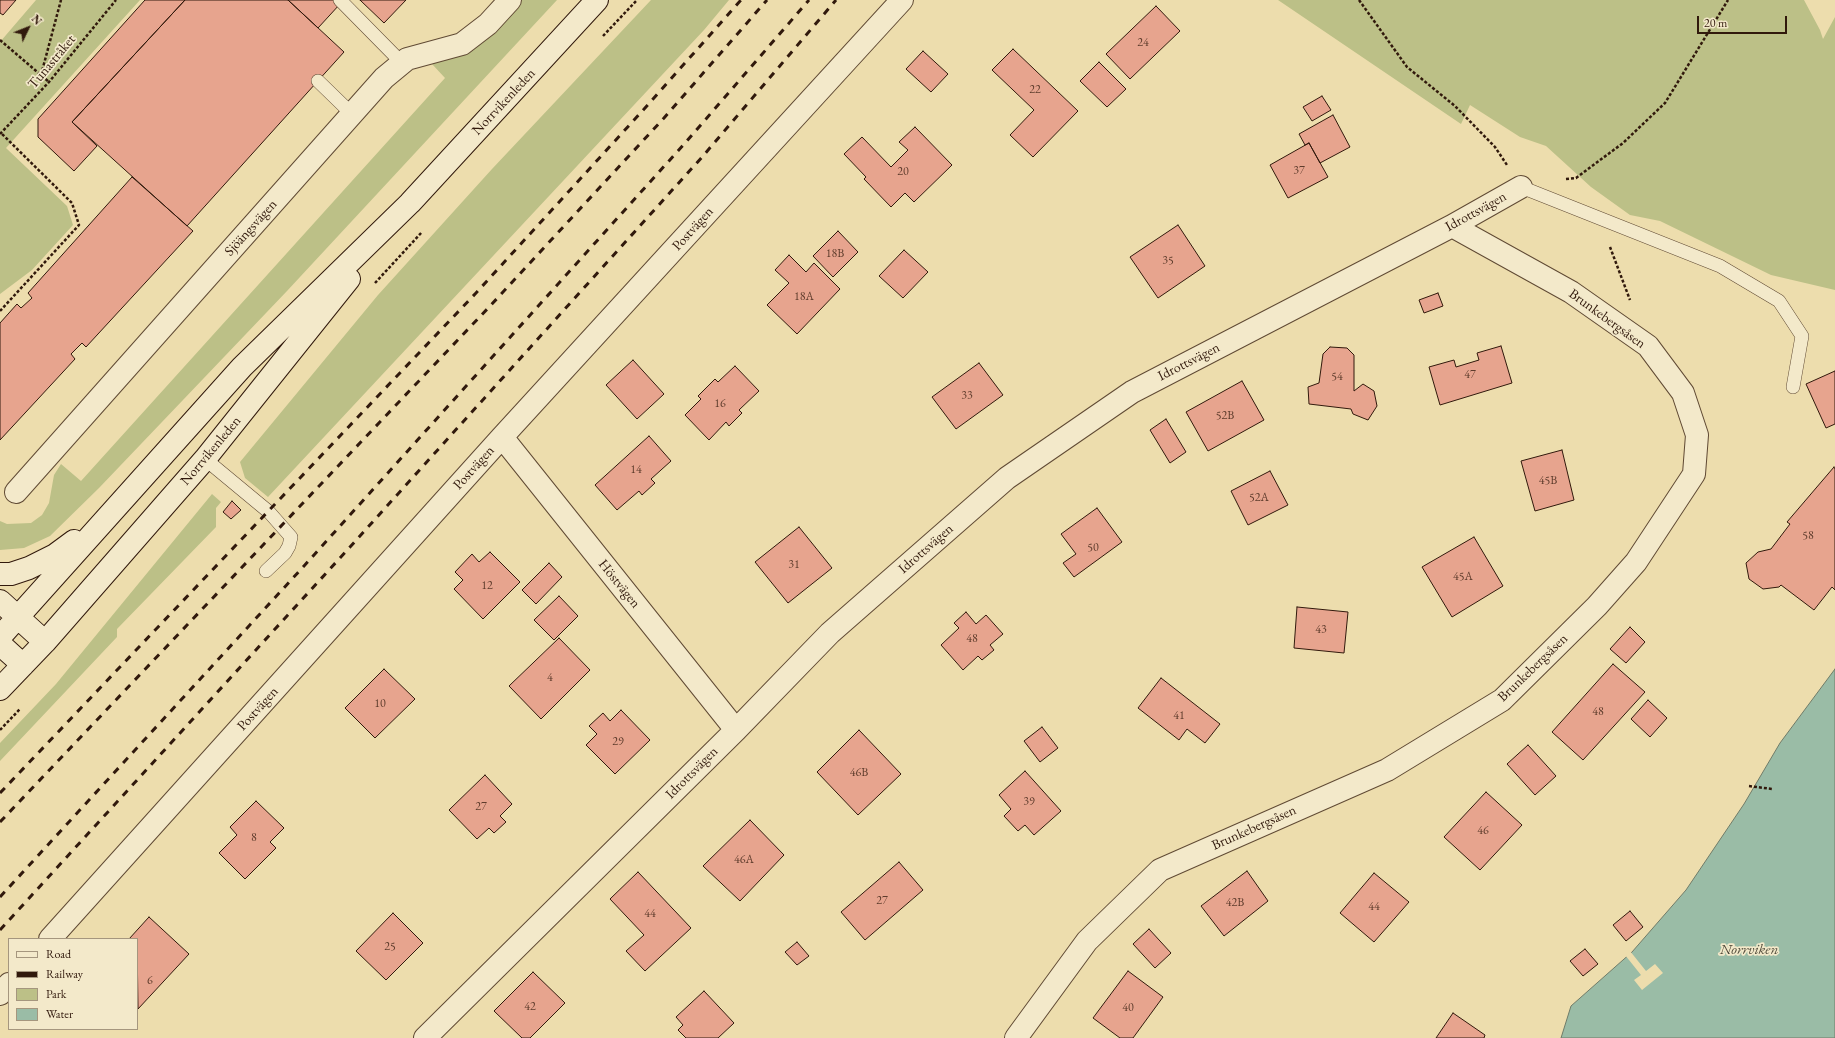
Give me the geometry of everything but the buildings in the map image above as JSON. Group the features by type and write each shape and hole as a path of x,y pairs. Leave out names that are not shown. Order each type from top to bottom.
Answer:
{"street":[{"name":"Sjöängsvägen","path":"16,492 384,78 407,59 462,44 488,24 510,0"},
{"name":"Norrvikenleden","path":"0,637 242,368 410,203 597,0"},
{"name":"Postvägen","path":"51,938 502,437 902,0"},
{"name":"Idrottsvägen","path":"425,1038 736,730 830,633 1007,478 1132,392 1452,226 1521,187"},
{"name":"Norrvikenleden","path":"0,689 45,642 205,459 410,203"},
{"name":"Brunkebergsåsen","path":"1016,1038 1087,941 1160,870 1387,770 1502,700 1597,606 1636,562 1694,474 1697,435 1683,393 1648,346 1571,292 1452,226"},
{"name":"Höstvägen","path":"502,437 736,730"},
{"path":"0,574 11,574 21,571 55,555 105,519"},
{"path":"0,601 45,642"},
{"path":"0,644 23,664"},
{"path":"0,994 8,985"}],"lane":[{"path":"340,0 402,63"},
{"path":"318,81 352,114"},
{"name":"Idrottsvägen","path":"1521,187 1720,266 1779,301 1802,336 1793,387"},
{"path":"205,459 269,512 291,537 289,546 285,553 266,571"}],"path":[{"path":"41,75 61,0"},
{"name":"Tunastråket","path":"1,134 48,82 116,0"},
{"path":"1359,0 1407,67 1455,106 1495,147 1521,187"},
{"name":"Idrottsvägen","path":"1521,187 1576,178 1624,143 1665,103 1728,0"},
{"path":"0,40 48,82"},
{"path":"0,311 79,225 72,203 1,134"},
{"path":"1599,218 1632,303"},
{"path":"1749,786 1772,789"}],"green space":[{"path":"36,0 140,0 6,148 67,206 73,225 32,270 0,294 0,42"},
{"path":"519,0 557,0 287,291 99,488 50,536 24,548 0,550 0,521 7,524 31,523 42,515 49,503 54,475 61,464 81,481 445,78 432,64 441,59"},
{"path":"651,0 729,0 704,30 268,497 245,478 240,462 378,295 492,169"},
{"path":"1278,0 1804,0 1820,30 1823,39 1835,17 1835,290 1771,275 1660,221 1630,215 1591,187 1546,146 1520,137 1470,105 1461,124"},
{"path":"212,494 221,502 216,508 216,527 117,629 117,637 0,761 0,743 56,684"}],"water":[{"name":"Norrviken","path":"1835,669 1835,1038 1561,1038 1571,1006 1632,952 1686,890 1744,804 1780,743"}],"pier":[{"path":"1630,951 1646,971 1655,964 1663,973 1642,990 1634,980 1641,975 1625,955"}],"railway":[{"path":"0,793 476,293 645,108 741,0"},
{"path":"0,822 491,305 664,118 767,0"},
{"path":"0,897 304,566 686,142 809,0"},
{"path":"0,930 350,547 703,156 836,0"}]}
